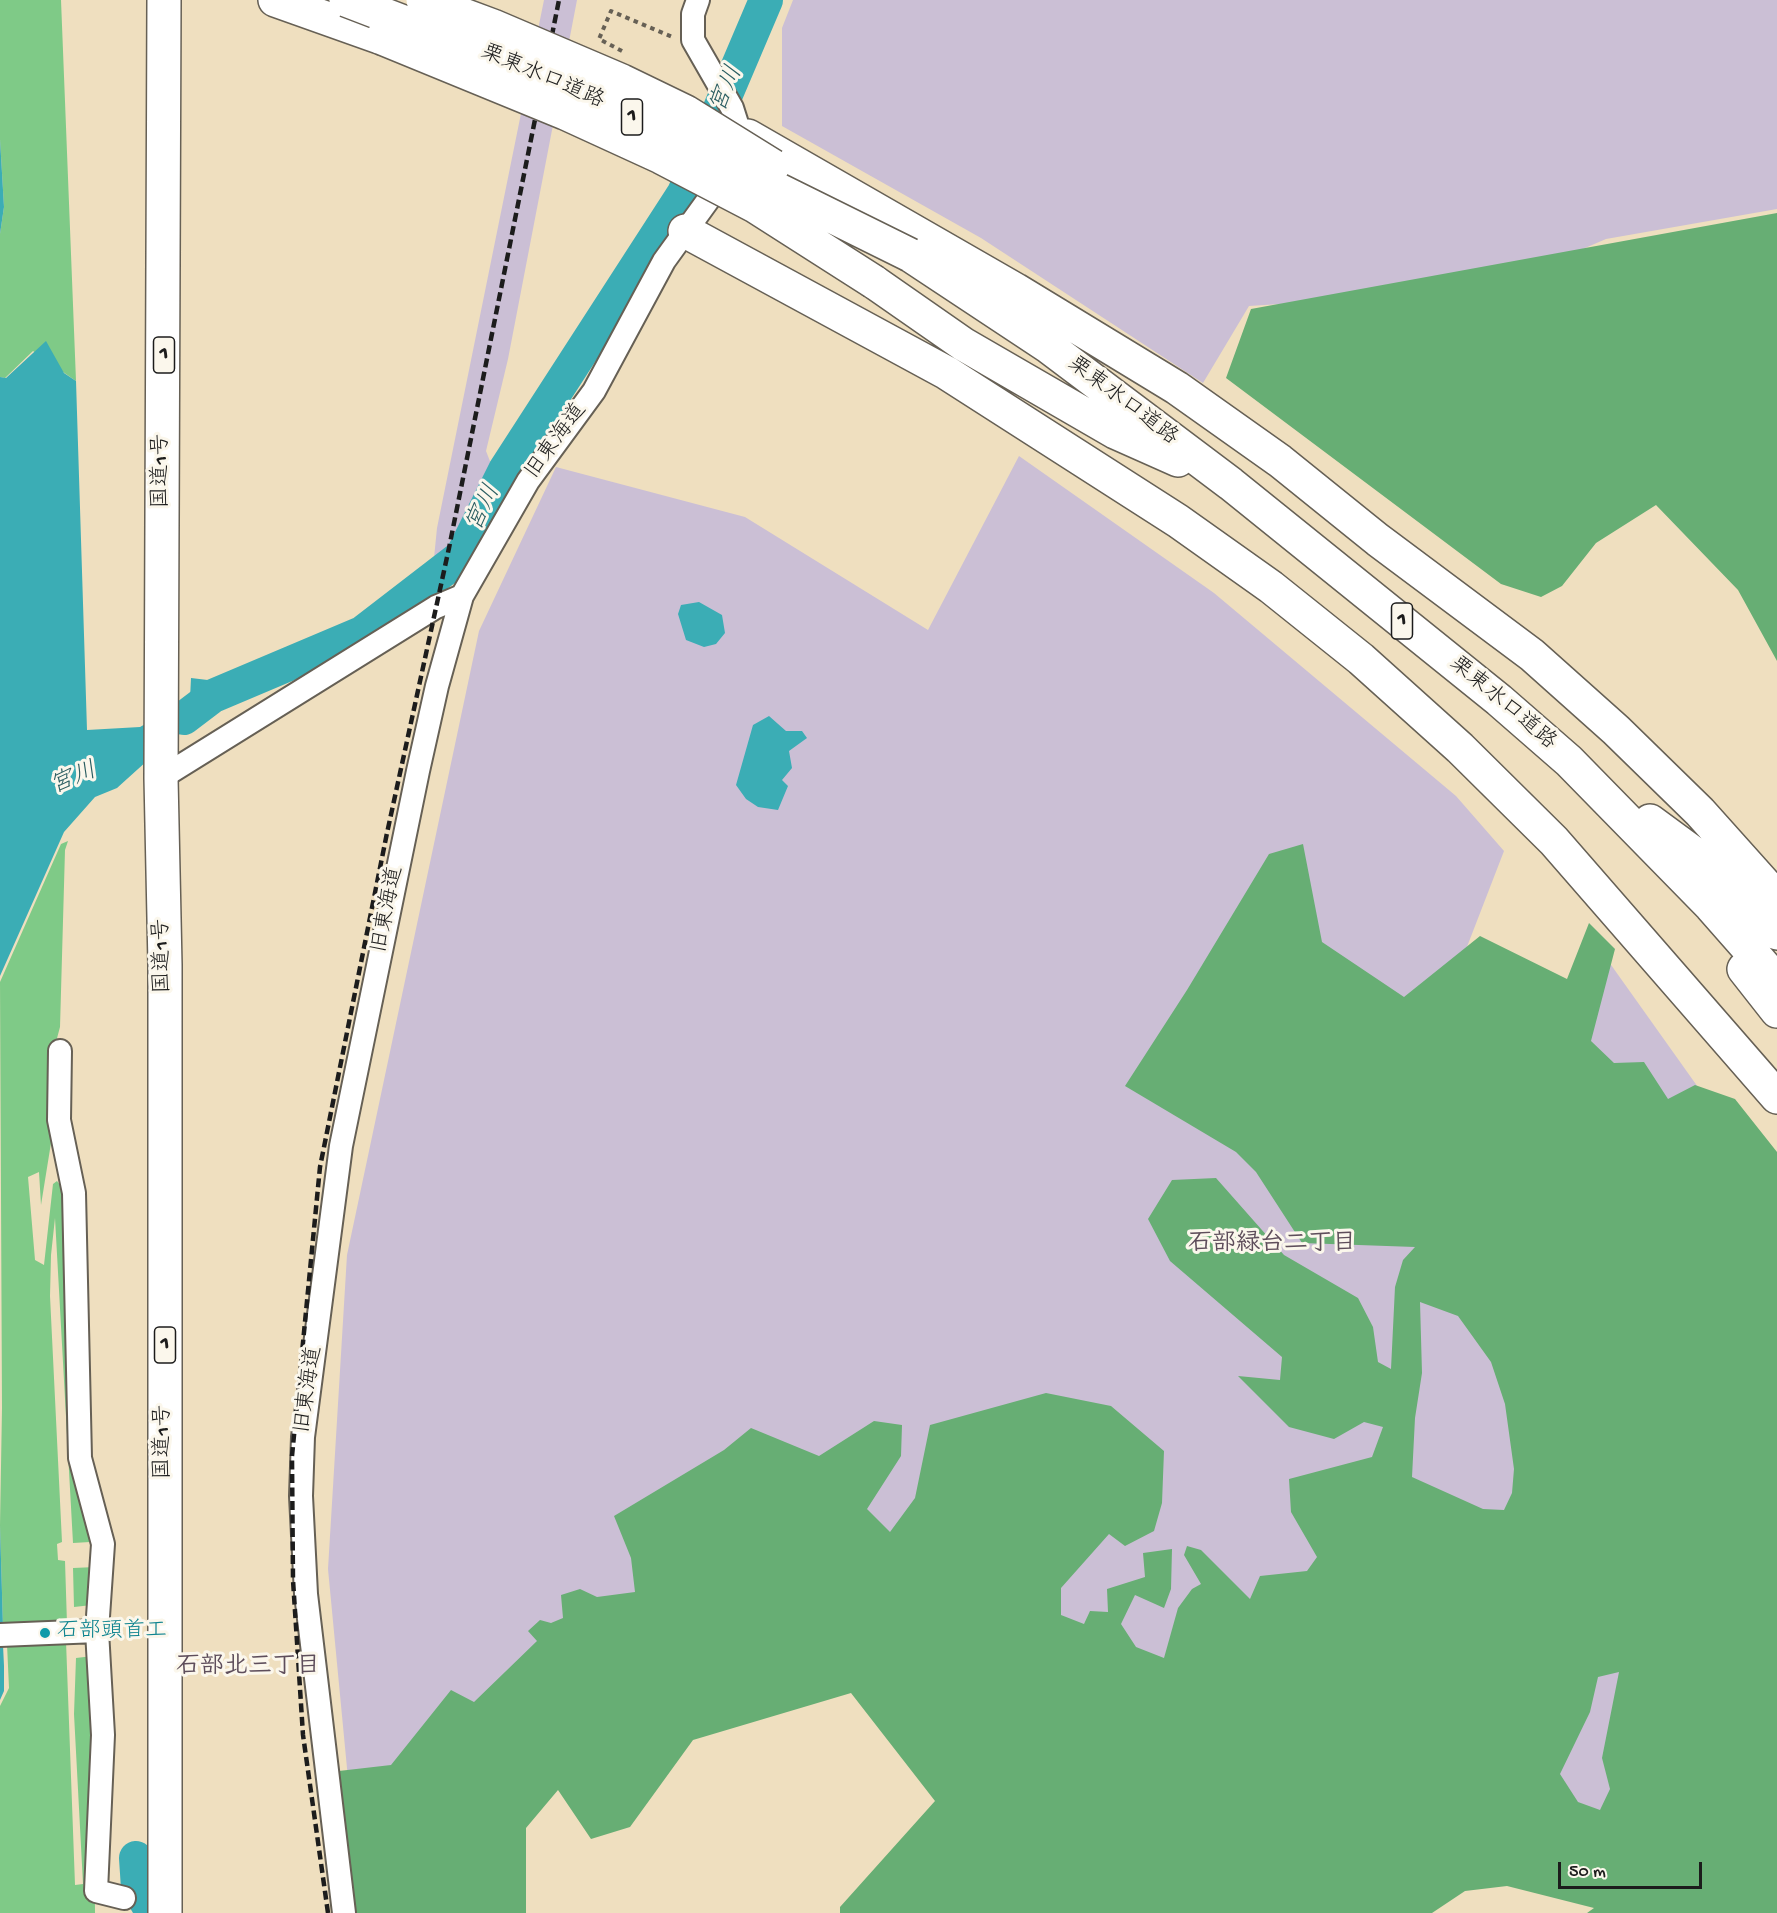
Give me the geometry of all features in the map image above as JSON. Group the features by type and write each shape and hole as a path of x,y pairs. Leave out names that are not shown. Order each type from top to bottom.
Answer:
{"highway":[{"name":"国道1号","path":"164,0 161,768 165,965 165,1913"},
{"name":"1","path":"275,0 382,38 565,113 661,157 755,206 874,282 963,344 1115,432 1232,484"},
{"name":"栗東水口道路","path":"346,0 505,62 619,111 910,255 1049,347 1232,484 1463,671 1569,761 1711,906 1777,981"},
{"name":"1","path":"423,0 493,26 686,112 732,138 910,255"},
{"path":"736,119 1177,388 1280,460 1378,540 1532,655 1616,730 1700,812 1777,898"},
{"path":"685,231 947,373 1178,521 1271,587 1378,674 1460,748 1554,842 1777,1097"},
{"path":"1569,761 1718,871 1777,933"},
{"path":"1569,761 1777,1011"}],"street":[{"path":"698,0 693,14 693,40 736,119"},
{"name":"旧東海道","path":"344,1913 306,1594 302,1538 303,1437 341,1146 420,761 462,596 528,481 594,391 664,261 737,160 736,119"},
{"path":"161,768 436,607 462,596"},
{"path":"60,1051 59,1120 74,1193 80,1458 103,1544 97,1631 103,1735 96,1891 124,1898"},
{"path":"0,1635 97,1631"}],"path":[{"path":"629,54 599,39 611,11 683,41"}],"shaded area":[{"path":"544,0 577,0 508,359 486,451 493,469 459,547 434,558 437,528"},
{"path":"793,0 1777,0 1777,209 1606,239 1485,291 1249,306 1203,383 981,238 782,126 782,28"},
{"path":"1019,456 1214,593 1456,796 1504,851 1453,983 1564,1015 1599,948 1737,1142 1645,1852 768,1572 349,1789 328,1569 347,1255 479,631 556,467 745,517 928,630"}],"green space":[{"path":"0,0 61,0 76,381 33,351 5,378 0,377 0,234 4,207 0,139"},
{"path":"1777,213 1777,661 1738,590 1656,505 1596,543 1562,586 1541,597 1501,584 1226,378 1251,309"},
{"path":"68,841 65,850 60,1027 56,1042 51,1143 41,1205 39,1172 28,1177 35,1260 44,1265 53,1184 57,1181 60,1185 67,1231 97,1547 90,1542 73,1543 55,1218 50,1296 62,1542 57,1544 58,1560 65,1561 67,1624 3,1627 0,1525 2,1408 0,982 61,844"},
{"path":"1303,844 1322,942 1404,997 1480,936 1567,979 1589,923 1615,949 1591,1041 1614,1063 1644,1062 1668,1099 1695,1085 1735,1099 1777,1152 1777,1913 1587,1913 1594,1908 1507,1886 1465,1891 1432,1913 840,1913 840,1907 935,1801 851,1693 693,1740 630,1827 591,1839 558,1790 526,1828 526,1913 347,1913 330,1772 391,1765 451,1690 474,1702 537,1641 528,1631 540,1620 551,1623 563,1618 561,1595 580,1589 597,1597 635,1592 631,1558 614,1516 724,1450 751,1428 819,1456 874,1421 902,1425 901,1456 867,1509 890,1532 915,1498 930,1425 1046,1393 1111,1406 1164,1451 1162,1503 1154,1531 1125,1546 1109,1534 1061,1588 1061,1615 1084,1624 1090,1611 1108,1612 1107,1589 1145,1577 1143,1553 1172,1549 1171,1589 1164,1608 1135,1595 1121,1624 1136,1647 1164,1658 1178,1608 1192,1589 1201,1584 1184,1555 1187,1546 1201,1550 1250,1599 1260,1576 1307,1571 1317,1557 1291,1512 1289,1479 1372,1457 1383,1427 1364,1422 1334,1439 1289,1427 1238,1376 1280,1380 1282,1357 1170,1261 1148,1219 1172,1180 1216,1178 1284,1255 1358,1298 1373,1327 1378,1362 1391,1369 1395,1287 1403,1260 1415,1247 1302,1243 1256,1172 1236,1152 1125,1086 1187,990 1269,854","holes":["1420,1302 1458,1316 1491,1362 1505,1404 1514,1469 1512,1493 1504,1510 1483,1509 1412,1477 1415,1418 1422,1373","1619,1672 1602,1758 1610,1789 1600,1810 1578,1802 1560,1774 1590,1712 1598,1677"]},
{"path":"96,1567 92,1605 74,1607 73,1568"},
{"path":"66,1641 75,1885 83,1884 74,1714 76,1658 93,1656 95,1913 0,1913 0,1706 9,1688 7,1644"}],"water":[{"path":"0,139 4,207 0,234"},
{"path":"46,341 64,373 76,381 87,730 140,727 190,699 191,678 216,681 224,699 179,732 117,788 95,797 64,832 0,976 0,377 6,378"},
{"path":"699,602 722,615 725,633 716,644 704,647 686,640 678,614 681,605"},
{"path":"769,716 786,731 802,731 807,738 789,751 792,768 782,780 788,786 778,810 758,807 746,799 736,785 753,725"},
{"path":"0,1525 3,1627 0,1627"},
{"path":"0,1644 3,1645 4,1691 0,1700"}],"waterway":[{"name":"宮川","path":"184,718 213,696 362,633 462,556 505,470 684,193 766,0"},
{"path":"136,1858 138,1888 151,1910"}],"railway":[{"path":"328,1913 303,1735 293,1580 292,1456 320,1167 387,833 449,548 559,0"}],"place":[{"name":"石部頭首工","path":"45,1633"}],"district":[{"name":"石部緑台二丁目","path":"1272,1245"},
{"name":"石部北三丁目","path":"248,1668"}]}
